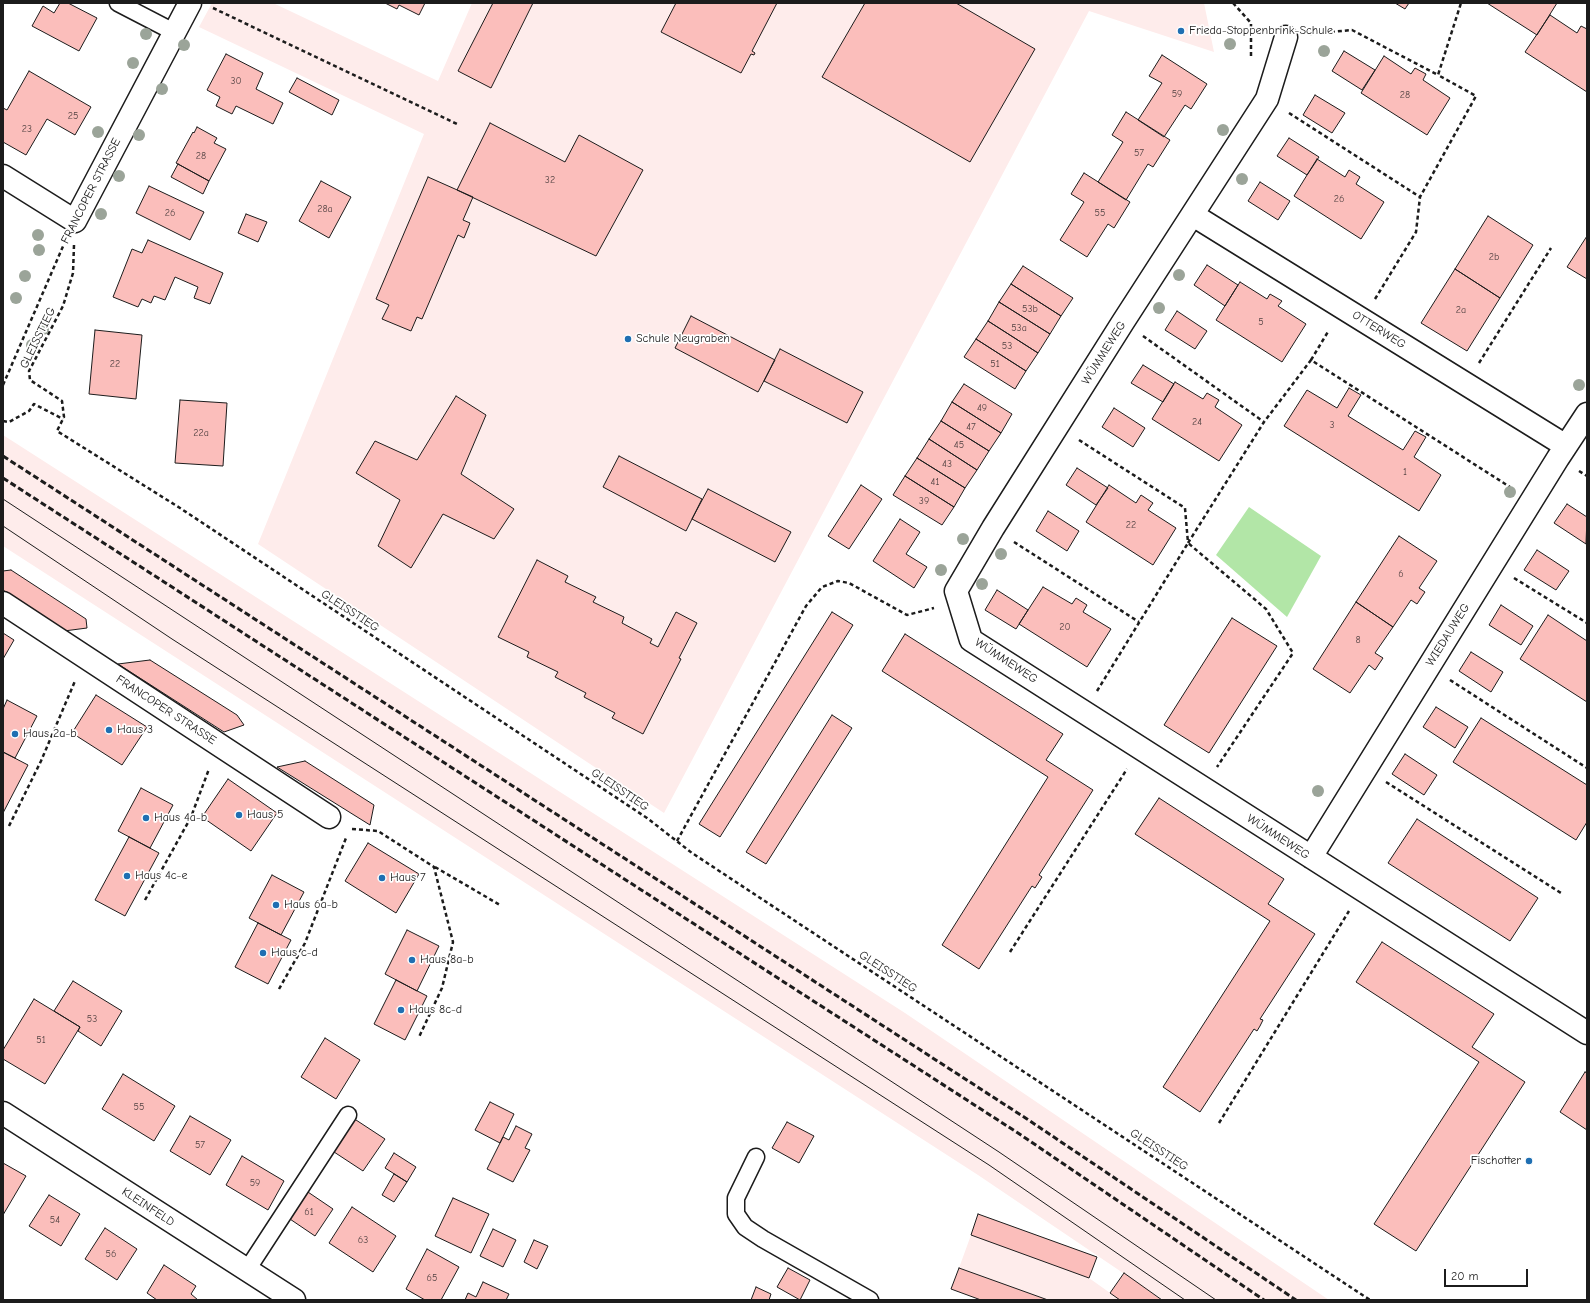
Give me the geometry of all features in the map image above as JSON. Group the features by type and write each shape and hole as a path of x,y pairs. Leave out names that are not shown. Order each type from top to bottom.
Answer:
{"street":[{"name":"FRANCOPER STRASSE","path":"76,221 174,32 200,5"},
{"name":"WÜMMEWEG","path":"1286,37 1267,99 1123,322 993,528 956,591 971,640 1587,1033"},
{"path":"3,176 76,221"},
{"name":"OTTERWEG","path":"1193,214 1566,446"},
{"name":"WIEDAUWEG","path":"1311,858 1492,564 1587,414"},
{"name":"FRANCOPER STRASSE","path":"3,602 329,818"},
{"name":"KLEINFELD","path":"3,1113 294,1300"}],"lane":[{"path":"118,3 174,32"},
{"path":"247,1270 348,1115"},
{"path":"756,1156 736,1198 736,1214 745,1227 763,1239 870,1300"}],"path":[{"path":"1233,3 1251,23 1251,61"},
{"path":"1438,75 1461,3"},
{"path":"200,5 459,125"},
{"path":"1286,37 1352,30 1476,96 1420,197 1416,232 1362,320"},
{"path":"1267,99 1420,197"},
{"name":"FRANCOPER STRASSE","path":"3,385 54,264 76,221"},
{"name":"GLEISSTIEG","path":"76,221 73,273 63,306 29,371 30,380 62,401 64,417 57,431 180,508 647,818 692,853 1370,1300"},
{"path":"1466,384 1551,248"},
{"path":"1084,712 1188,542 1264,422 1311,360 1342,307"},
{"path":"1123,322 1264,422"},
{"path":"1311,360 1532,501"},
{"path":"3,421 9,422 29,411 34,404 63,419"},
{"path":"1058,427 1185,508 1188,542 1266,609 1293,652 1203,789"},
{"path":"993,528 1139,623"},
{"path":"1492,564 1587,623"},
{"path":"677,841 806,606 822,587 838,581 849,583 907,615 933,608 964,615"},
{"path":"8,826 41,761 85,656"},
{"path":"1429,666 1587,768"},
{"path":"145,900 191,817 218,744"},
{"path":"1010,952 1140,748"},
{"path":"1366,768 1561,893"},
{"path":"329,818 349,828 378,831 434,867 500,905"},
{"path":"279,989 305,942 349,828"},
{"path":"419,1037 442,988 453,942 434,867"},
{"path":"1219,1123 1362,890"}],"shaded area":[{"name":"Schule Neugraben","path":"212,3 273,3 438,81 472,3 1204,3 1214,52 1089,11 664,813 258,544 424,134 199,27"},
{"path":"3,435 905,1013 1329,1300 1163,1300 978,1175 3,546"},
{"path":"971,1235 1089,1278 1120,1300 1048,1300 959,1268"}],"green space":[{"path":"1249,507 1321,556 1287,617 1216,555"}],"building":[{"path":"60,3 68,3 97,18 79,51 32,26 43,6 54,13"},
{"path":"385,3 425,3 419,15 399,5 397,9"},
{"path":"493,3 533,3 491,88 458,71"},
{"path":"676,3 777,3 752,51 755,53 754,55 751,54 741,73 661,32"},
{"path":"865,3 956,3 1035,49 970,162 822,77"},
{"path":"1395,3 1409,3 1405,9"},
{"path":"1487,3 1557,3 1537,35"},
{"path":"1550,15 1577,33 1581,26 1587,29 1587,92 1525,52"},
{"path":"1344,51 1375,70 1362,90 1332,71"},
{"path":"226,54 263,73 256,89 283,103 273,124 236,106 232,114 216,106 220,97 207,90"},
{"path":"1162,55 1207,84 1191,109 1185,105 1164,137 1138,120 1162,83 1149,76"},
{"path":"1384,56 1411,74 1415,68 1426,74 1423,80 1450,98 1427,135 1361,93"},
{"path":"29,71 91,107 75,135 47,119 26,155 3,142 3,108 7,110"},
{"path":"297,78 339,100 332,115 289,92"},
{"path":"1315,95 1345,113 1332,133 1303,115"},
{"path":"1126,112 1170,140 1153,167 1148,164 1126,200 1098,182 1123,142 1112,135"},
{"path":"490,123 565,162 579,135 643,170 596,256 457,190"},
{"path":"197,127 217,138 214,143 226,149 209,181 176,163"},
{"path":"1289,138 1319,157 1307,175 1277,156"},
{"path":"1317,159 1345,177 1349,170 1360,177 1356,184 1384,202 1361,239 1294,196"},
{"path":"178,164 209,181 203,194 171,177"},
{"path":"1084,173 1130,202 1114,228 1108,224 1087,257 1060,240 1084,202 1071,194"},
{"path":"428,177 473,197 463,220 470,223 464,238 458,235 422,319 417,317 411,331 382,319 389,305 376,299"},
{"path":"321,181 351,197 329,238 299,221"},
{"path":"1260,182 1290,201 1278,220 1248,201"},
{"path":"149,186 204,212 190,240 136,213"},
{"path":"246,214 267,222 258,242 238,233"},
{"path":"1488,216 1533,245 1500,298 1455,269"},
{"path":"1587,236 1587,279 1567,267"},
{"path":"148,240 223,273 210,304 194,298 198,287 175,277 165,300 154,296 151,303 142,299 138,307 113,297 132,249 142,253"},
{"path":"1207,265 1238,285 1225,306 1194,285"},
{"path":"1023,266 1073,298 1061,316 1011,284"},
{"path":"1455,269 1500,298 1467,351 1421,323"},
{"path":"1240,282 1267,299 1270,294 1282,301 1278,306 1306,324 1282,362 1216,320"},
{"path":"1011,284 1061,316 1050,334 999,302"},
{"path":"999,302 1050,334 1038,353 988,321"},
{"path":"1177,311 1207,331 1195,349 1165,330"},
{"path":"691,316 775,360 758,392 675,348"},
{"path":"988,321 1038,353 1026,371 976,339"},
{"path":"95,330 142,335 136,399 89,394"},
{"path":"976,339 1026,371 1015,389 964,357"},
{"path":"780,349 863,392 847,423 764,381"},
{"path":"1143,365 1174,384 1163,402 1131,383"},
{"path":"1175,382 1203,399 1207,393 1219,400 1215,407 1242,425 1219,461 1152,419"},
{"path":"964,384 1012,414 1001,433 952,402"},
{"path":"1349,388 1361,395 1348,416 1403,450 1415,431 1426,437 1414,457 1441,475 1419,511 1284,426 1307,390 1337,408"},
{"path":"456,396 486,415 461,474 514,509 494,539 443,514 411,568 378,546 400,500 356,473 375,441 417,460"},
{"path":"180,400 227,403 223,466 175,463"},
{"path":"952,402 1001,433 989,451 941,421"},
{"path":"1114,408 1145,428 1133,447 1102,427"},
{"path":"941,421 989,451 977,470 929,439"},
{"path":"929,439 977,470 965,488 917,458"},
{"path":"619,456 702,499 686,531 603,487"},
{"path":"917,458 965,488 954,507 905,476"},
{"path":"1077,468 1108,488 1096,505 1066,485"},
{"path":"905,476 954,507 942,525 893,495"},
{"path":"861,485 882,499 849,549 828,536"},
{"path":"1109,485 1136,503 1141,495 1153,503 1148,510 1176,528 1153,565 1086,522"},
{"path":"708,489 791,532 775,562 692,519"},
{"path":"1567,504 1587,517 1586,544 1554,523"},
{"path":"1048,511 1079,531 1067,551 1036,531"},
{"path":"900,519 920,532 906,554 927,567 914,588 873,561"},
{"path":"1399,536 1437,561 1419,588 1425,592 1417,604 1411,600 1393,627 1356,602"},
{"path":"1537,550 1569,571 1556,590 1524,570"},
{"path":"537,560 568,576 565,582 596,597 593,602 624,617 622,623 652,639 650,643 658,647 676,612 697,623 679,658 681,659 643,734 612,718 615,713 584,697 586,693 555,677 558,672 527,657 529,652 498,637"},
{"path":"11,570 86,619 87,628 64,631 3,590 3,571"},
{"path":"1043,587 1072,604 1076,598 1087,605 1083,612 1111,629 1087,667 1019,624"},
{"path":"997,590 1028,610 1016,629 985,610"},
{"path":"1356,602 1393,627 1375,653 1383,658 1375,670 1369,665 1350,693 1313,669"},
{"path":"1501,605 1533,626 1521,645 1489,625"},
{"path":"832,612 853,625 720,837 699,824"},
{"path":"1548,615 1587,641 1587,702 1520,659"},
{"path":"1232,618 1277,646 1209,753 1164,725"},
{"path":"3,633 14,640 3,659"},
{"path":"905,634 1063,734 1046,760 1093,790 1039,875 1042,877 1035,888 1032,886 979,969 942,945 1048,777 882,671"},
{"path":"1471,652 1503,672 1491,692 1459,671"},
{"path":"150,660 237,715 244,725 224,732 118,664"},
{"name":"Haus 3","path":"96,695 147,727 122,765 72,733"},
{"name":"Haus 2a-b","path":"7,700 37,716 15,758 3,752 3,709"},
{"path":"1436,707 1468,727 1455,748 1423,727"},
{"path":"832,715 852,728 766,864 746,852"},
{"path":"1481,718 1587,785 1587,822 1576,840 1453,762"},
{"path":"3,752 28,765 3,813"},
{"path":"1405,754 1437,775 1424,795 1392,774"},
{"path":"305,761 374,805 370,825 277,767"},
{"name":"Haus 5","path":"228,779 277,813 251,851 202,817"},
{"name":"Haus 4a-b","path":"141,788 173,805 150,848 118,831"},
{"path":"1159,798 1284,879 1268,904 1315,934 1260,1019 1263,1020 1257,1031 1254,1029 1200,1112 1163,1087 1270,921 1135,834"},
{"path":"1417,819 1538,898 1510,941 1388,863"},
{"name":"Haus 4c-e","path":"129,837 159,853 125,916 95,900"},
{"name":"Haus 7","path":"368,843 419,874 396,913 345,881"},
{"name":"Haus 6a-b","path":"272,875 304,892 281,935 249,918"},
{"name":"Haus c-d","path":"258,923 291,940 268,984 235,967"},
{"name":"Haus 8a-b","path":"407,930 439,946 417,991 385,974"},
{"path":"1382,942 1494,1014 1472,1047 1525,1082 1416,1251 1374,1224 1479,1062 1356,982"},
{"name":"Haus 8c-d","path":"396,980 427,996 405,1040 374,1024"},
{"path":"73,981 122,1011 101,1046 78,1031 80,1027 54,1011"},
{"path":"34,999 80,1027 45,1084 3,1059 3,1050"},
{"path":"325,1038 360,1060 336,1099 301,1077"},
{"path":"1585,1072 1587,1073 1587,1130 1560,1112"},
{"path":"123,1074 175,1106 154,1141 102,1109"},
{"path":"490,1102 514,1114 500,1143 475,1130"},
{"path":"190,1116 231,1140 210,1175 170,1151"},
{"path":"353,1118 385,1139 363,1171 331,1150"},
{"path":"787,1122 814,1136 799,1163 772,1148"},
{"path":"516,1126 532,1134 525,1148 530,1150 513,1182 487,1169 503,1137 509,1140"},
{"path":"394,1153 416,1167 407,1182 385,1168"},
{"path":"242,1156 284,1181 268,1210 226,1185"},
{"path":"3,1163 26,1176 3,1215"},
{"path":"394,1174 407,1182 394,1202 382,1195"},
{"path":"302,1188 333,1209 315,1236 284,1215"},
{"path":"49,1195 80,1214 61,1246 29,1226"},
{"path":"453,1198 489,1214 471,1253 435,1236"},
{"path":"352,1207 396,1236 373,1272 329,1243"},
{"path":"978,1214 1097,1257 1089,1278 971,1235"},
{"path":"105,1228 137,1249 117,1280 85,1259"},
{"path":"493,1229 516,1240 503,1267 480,1256"},
{"path":"534,1240 548,1246 537,1269 524,1262"},
{"path":"427,1249 459,1267 441,1300 425,1300 406,1289"},
{"path":"164,1265 196,1286 191,1294 198,1300 157,1300 147,1293"},
{"path":"788,1268 810,1280 800,1300 777,1287"},
{"path":"959,1268 1048,1300 981,1300 951,1289"},
{"path":"1124,1273 1162,1300 1120,1300 1110,1293"},
{"path":"483,1282 509,1294 506,1300 465,1300 468,1293 476,1297"},
{"path":"756,1287 771,1294 769,1300 751,1300"}],"tram line":[{"path":"3,499 999,1152 1216,1300"},
{"path":"3,526 172,639 989,1165 1185,1300"}],"railway":[{"path":"3,456 1027,1119 1296,1300"},
{"path":"3,478 1018,1133 1264,1300"}],"place":[{"name":"Frieda-Stoppenbrink-Schule","path":"1181,31"},
{"name":"Schule Neugraben","path":"628,339"},
{"name":"Haus 3","path":"109,730"},
{"name":"Haus 2a-b","path":"15,734"},
{"name":"Haus 5","path":"239,815"},
{"name":"Haus 4a-b","path":"146,818"},
{"name":"Haus 4c-e","path":"127,876"},
{"name":"Haus 7","path":"382,878"},
{"name":"Haus 6a-b","path":"276,905"},
{"name":"Haus c-d","path":"263,953"},
{"name":"Haus 8a-b","path":"412,960"},
{"name":"Haus 8c-d","path":"401,1010"},
{"name":"Fischotter","path":"1529,1161"}]}
